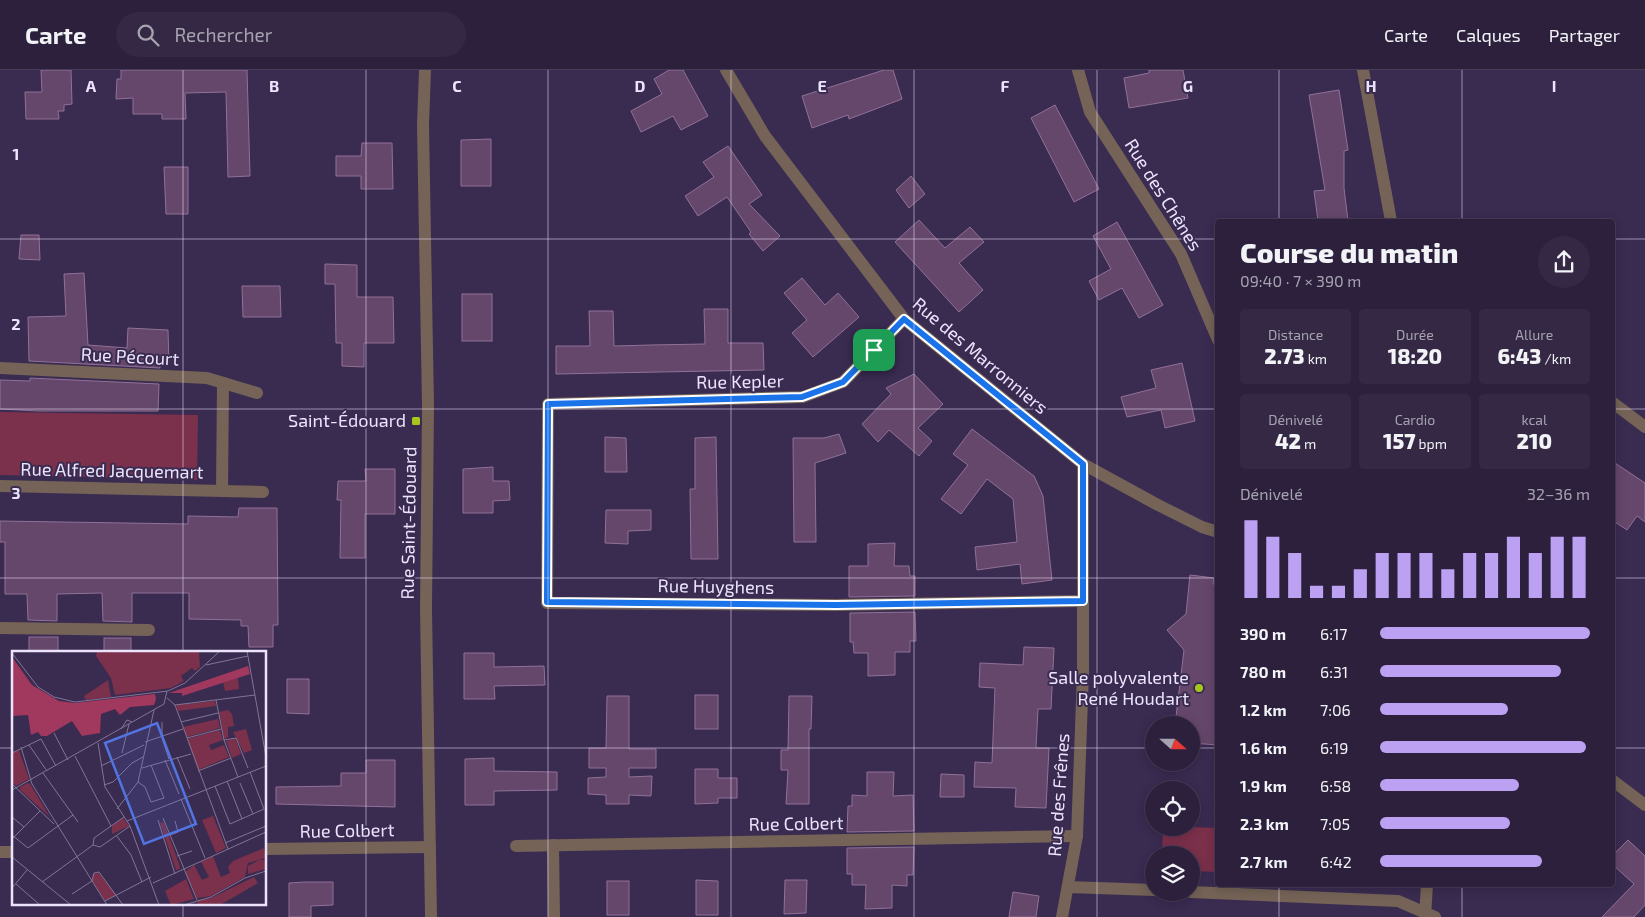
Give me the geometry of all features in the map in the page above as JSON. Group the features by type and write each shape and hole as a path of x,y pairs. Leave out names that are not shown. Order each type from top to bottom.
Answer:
{"street":[{"name":"Rue Saint-Édouard","path":"425,70 424,125 428,399 426,609 430,917"},
{"name":"Rue des Marronniers","path":"726,70 765,136 904,319 1083,464 1158,505 1202,527 1215,531"},
{"name":"Rue des Chênes","path":"1078,70 1090,112 1181,254 1215,333"},
{"path":"1363,70 1391,219"},
{"name":"Rue Kepler","path":"548,404 802,397 843,382 904,319"},
{"name":"Rue Pécourt","path":"0,368 207,378 257,393"},
{"name":"Rue Alfred Jacquemart","path":"222,491 223,383"},
{"name":"Rue Huyghens","path":"548,404 547,602 836,605 1083,601"},
{"path":"1615,404 1645,427"},
{"name":"Rue des Frênes","path":"1062,917 1077,836 1083,673 1083,464"},
{"name":"Rue Alfred Jacquemart","path":"0,486 263,492"},
{"path":"0,628 149,630"},
{"path":"1615,782 1645,804"},
{"name":"Rue Colbert","path":"516,846 1077,836"},
{"path":"553,845 554,917"},
{"name":"Rue Colbert","path":"266,849 430,847"},
{"path":"1068,887 1145,890"},
{"path":"1200,892 1398,901 1429,915 1426,887"}],"shaded area":[{"path":"0,412 198,415 197,480 0,475"},
{"path":"1200,827 1215,828 1215,872 1200,871 1200,846 1162,846 1163,836 1200,836"}],"building":[{"path":"41,70 71,70 72,104 64,105 64,111 58,111 59,119 26,119 25,92 42,92"},
{"path":"121,70 247,70 250,176 228,177 226,92 185,93 186,119 162,119 162,114 133,114 133,98 116,99 117,79 121,79"},
{"path":"669,70 683,70 708,116 681,130 673,116 641,132 631,111 662,94 654,79"},
{"path":"884,70 893,70 902,99 849,119 848,115 812,128 802,96"},
{"path":"1149,70 1183,70 1188,98 1129,108 1124,78 1149,73"},
{"path":"1339,90 1348,150 1344,151 1344,188 1348,219 1318,219 1314,191 1325,190 1309,95"},
{"path":"1055,105 1099,189 1074,202 1031,118"},
{"path":"491,139 491,186 461,186 461,140"},
{"path":"362,143 392,143 393,189 361,189 361,176 336,176 336,156 361,156"},
{"path":"728,146 762,195 749,204 780,236 763,251 749,234 751,232 727,197 698,216 685,196 714,177 703,162"},
{"path":"164,167 188,167 188,214 166,214"},
{"path":"911,176 925,194 909,208 896,190"},
{"path":"919,220 945,248 970,227 984,242 959,263 983,290 959,312 895,242"},
{"path":"1117,222 1163,305 1139,318 1122,288 1099,300 1089,281 1111,269 1093,236"},
{"path":"21,235 39,235 40,260 19,259"},
{"path":"325,264 357,265 357,297 393,297 394,343 364,343 364,367 342,366 342,343 336,343 335,284 325,284"},
{"path":"84,273 88,345 127,348 128,328 168,330 169,364 160,364 160,368 29,361 28,317 66,316 64,274"},
{"path":"802,278 825,305 838,293 859,317 813,357 792,333 807,320 784,293"},
{"path":"242,286 280,286 281,317 243,317"},
{"path":"462,294 492,294 492,341 462,341"},
{"path":"704,309 728,309 728,343 763,343 764,370 556,374 556,346 590,346 589,311 613,311 614,346 705,344"},
{"path":"1182,363 1195,421 1165,428 1161,410 1127,417 1121,397 1156,388 1151,370"},
{"path":"914,374 943,404 918,428 932,441 919,456 889,430 878,442 862,424 891,394 886,388"},
{"path":"30,378 159,384 158,411 38,411 0,409 0,380 30,381"},
{"path":"972,429 1034,476 1043,496 1052,580 1022,584 1020,564 977,570 975,547 1017,542 1013,499 987,479 961,514 941,499 968,465 953,454"},
{"path":"839,434 846,453 815,463 816,542 794,542 793,438 824,438"},
{"path":"605,437 626,438 627,472 605,472"},
{"path":"716,437 718,559 691,559 690,489 695,489 695,438"},
{"path":"1615,463 1645,483 1645,522 1637,516 1627,530 1615,522"},
{"path":"493,467 493,481 509,481 510,500 493,501 493,513 463,513 463,469"},
{"path":"365,469 395,469 395,514 365,514 365,558 340,558 341,500 337,500 338,481 366,481"},
{"path":"239,508 277,508 278,625 273,625 273,647 249,647 248,626 241,626 241,620 189,619 189,593 132,593 132,622 103,621 102,593 57,594 57,621 28,620 27,594 5,594 5,542 0,542 0,521 188,524 188,516 238,517"},
{"path":"606,510 651,510 651,530 628,531 628,544 605,543"},
{"path":"895,543 894,566 909,566 910,576 915,576 915,596 849,597 849,566 868,566 868,544"},
{"name":"Salle polyvalente René Houdart","path":"1190,575 1214,578 1215,745 1200,744 1200,716 1176,716 1184,650 1167,630 1186,614"},
{"path":"915,612 916,641 910,641 910,652 895,652 895,675 868,676 868,653 854,653 853,642 850,642 850,613"},
{"path":"29,637 58,637 58,651 29,651"},
{"path":"104,638 131,638 131,651 104,651"},
{"path":"1024,647 1054,648 1051,709 1038,709 1036,748 1049,748 1046,808 1015,807 1016,788 974,787 975,762 992,763 995,688 979,687 980,663 1023,665"},
{"path":"464,653 494,653 494,667 544,666 545,685 494,686 495,699 464,699"},
{"path":"287,679 309,679 309,714 287,713"},
{"path":"695,695 718,695 718,729 695,729"},
{"path":"607,696 629,696 629,749 656,749 656,768 629,768 629,777 652,776 651,796 629,795 629,804 606,804 606,795 588,794 588,778 606,777 606,768 589,768 589,748 606,748"},
{"path":"789,696 812,696 811,729 809,729 809,804 786,804 788,770 781,770 781,750 788,750"},
{"path":"494,758 494,771 557,772 557,790 494,791 494,805 465,805 465,759"},
{"path":"366,760 395,760 395,807 276,804 276,787 341,786 341,773 366,773"},
{"path":"695,769 718,769 718,778 737,778 737,798 718,798 718,803 695,804"},
{"path":"867,772 894,772 893,796 913,795 914,831 847,832 848,806 852,806 852,795 867,796"},
{"path":"941,774 964,775 964,797 940,797"},
{"path":"1628,840 1645,856 1645,905 1634,917 1602,917 1634,884 1615,867 1615,853"},
{"path":"914,847 913,875 907,875 907,886 892,885 892,908 865,909 866,885 852,885 852,874 847,874 847,848"},
{"path":"696,880 718,881 718,915 696,915"},
{"path":"785,880 807,880 806,913 784,914"},
{"path":"607,881 629,881 629,915 607,915"},
{"path":"333,882 333,905 311,906 311,917 289,917 289,883"},
{"path":"1013,892 1039,896 1036,917 1009,917"}],"place":[{"name":"Saint-Édouard","path":"416,421"},
{"name":"Salle polyvalente René Houdart","path":"1199,688"}],"route":[{"path":"904,319 1083,464 1083,601 836,605 547,602 548,404 802,397 843,382 874,350 904,319"}]}
